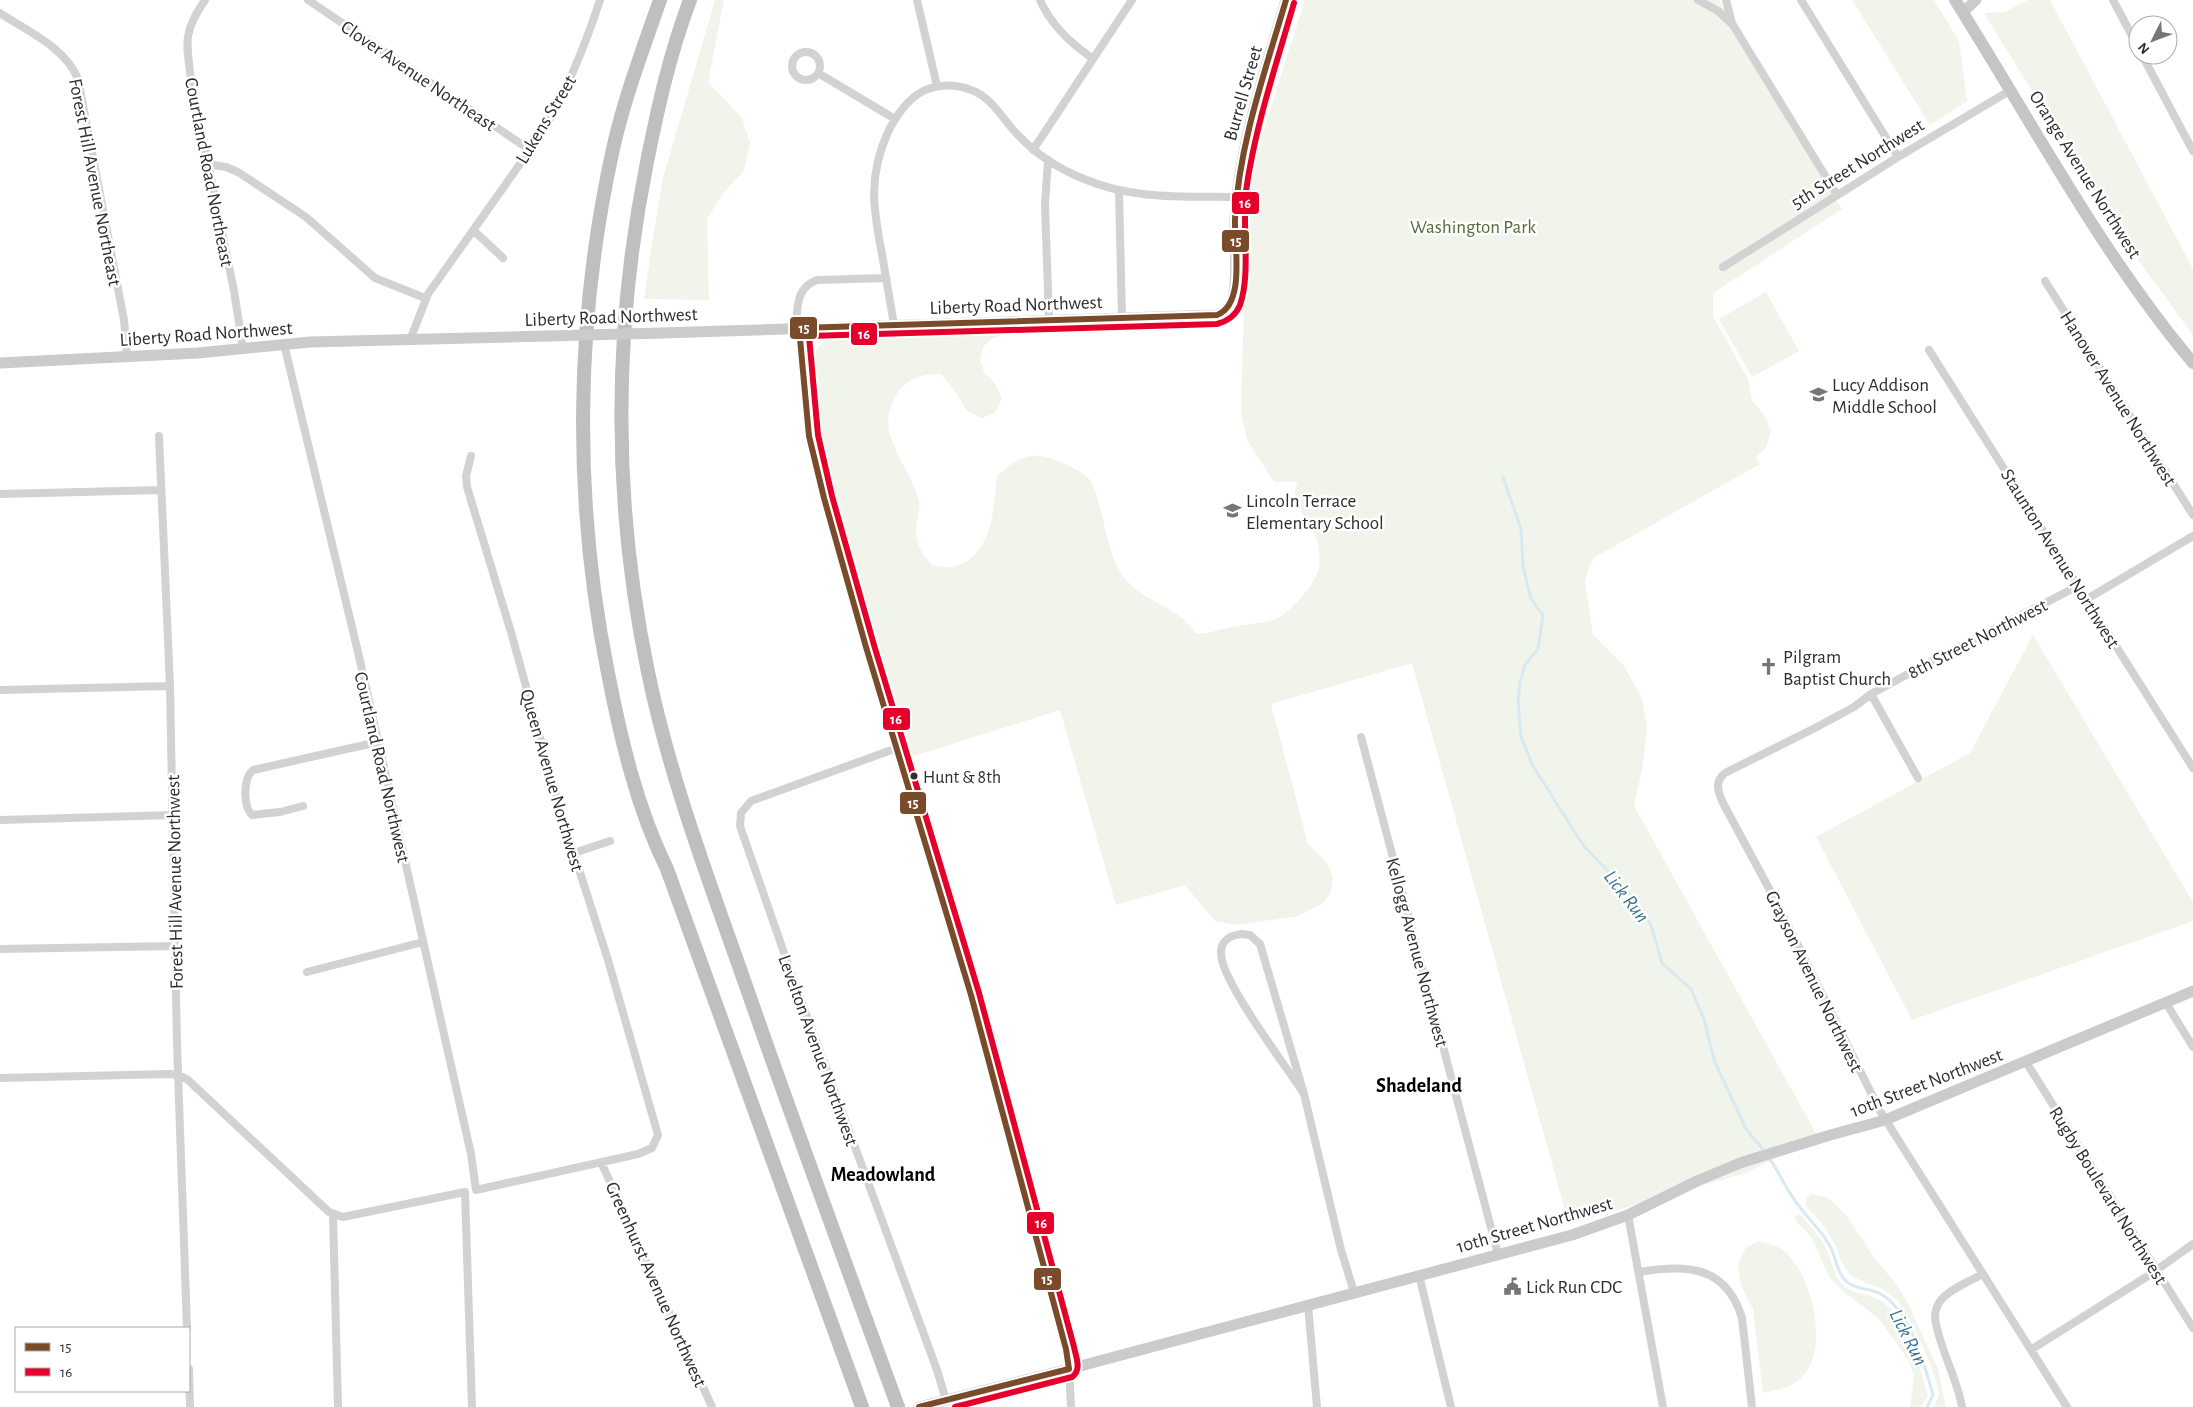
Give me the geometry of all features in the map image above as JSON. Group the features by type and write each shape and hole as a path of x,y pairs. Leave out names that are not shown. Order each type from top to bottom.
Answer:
{"highway":[{"path":"660,0 614,147 597,236 590,290 585,351 583,425 585,499 596,608 613,699 641,806 653,841 677,896 862,1407"},
{"path":"690,0 660,96 636,223 625,304 622,378 623,491 633,583 648,675 677,783 723,922 898,1407"}],"main road":[{"name":"Orange Avenue Northwest","path":"1955,0 2116,259 2153,312 2193,363"}],"street":[{"name":"Courtland Road Northeast","path":"205,0 191,22 187,45 191,79 234,291 243,348"},
{"name":"Clover Avenue Northeast","path":"308,0 530,150"},
{"name":"Lukens Street","path":"410,340 425,298 548,123 571,80 600,0"},
{"path":"917,0 937,86"},
{"path":"1040,0 1064,36 1092,58"},
{"path":"1033,150 1132,0"},
{"name":"Burrell Street","path":"1223,313 1230,304 1234,289 1237,197 1245,142 1286,0"},
{"path":"1698,0 1718,11 1733,24"},
{"path":"1726,0 1733,24 1837,195"},
{"path":"1801,0 1898,157"},
{"path":"1963,12 1976,0"},
{"path":"2113,0 2128,28"},
{"name":"Forest Hill Avenue Northeast","path":"0,13 56,50 68,61 78,79 124,320 128,357"},
{"path":"2147,65 2193,151"},
{"path":"818,73 895,119"},
{"path":"894,325 874,210 874,180 882,144 895,119 917,95 937,86 958,86 983,96 1033,150 1083,179 1119,191 1160,196 1237,197"},
{"name":"5th Street Northwest","path":"1723,267 1898,157 2011,90"},
{"path":"1048,160 1045,205 1049,320"},
{"path":"208,164 226,167 238,172 306,217 375,278 425,298"},
{"path":"1119,191 1122,318"},
{"path":"473,230 503,258"},
{"path":"886,278 822,280 810,283 800,294 797,303 809,436 860,629 970,995 1066,1349 1071,1407"},
{"name":"Hanover Avenue Northwest","path":"2045,281 2193,515"},
{"name":"Liberty Road Northwest","path":"0,363 128,357 284,344 1217,315 1223,313"},
{"name":"Courtland Road Northwest","path":"284,344 378,742 471,1154 476,1190"},
{"name":"Staunton Avenue Northwest","path":"1929,350 2193,768"},
{"name":"Forest Hill Avenue Northwest","path":"159,436 170,686 187,1327"},
{"name":"Queen Avenue Northwest","path":"470,456 466,476 467,486 512,632 574,853 608,960 658,1136 652,1148 638,1154 476,1190"},
{"path":"0,494 161,490"},
{"path":"2087,599 2193,536"},
{"name":"8th Street Northwest","path":"1772,750 1847,710 1871,694 2078,586"},
{"path":"0,690 170,686"},
{"path":"1871,694 1918,778"},
{"name":"Kellogg Avenue Northwest","path":"1361,737 1498,1254"},
{"path":"303,806 280,812 252,815 249,812 246,778 253,770 378,742"},
{"name":"Levelton Avenue Northwest","path":"897,748 751,801 745,807 740,820 755,869 937,1370 946,1400"},
{"name":"Grayson Avenue Northwest","path":"1772,750 1722,775 1718,783 1718,790 1784,916 1885,1120 2032,1349 2067,1407"},
{"path":"0,820 172,815"},
{"path":"574,853 610,841"},
{"path":"1304,1094 1248,1010 1223,964 1221,950 1223,944 1234,935 1250,935 1260,944 1304,1094 1341,1250 1354,1292"},
{"path":"307,972 423,942"},
{"path":"0,949 176,946"},
{"name":"10th Street Northwest","path":"919,1407 1572,1235 1628,1215 1696,1181 1740,1164 1827,1136 1885,1120 2193,990"},
{"path":"2166,1003 2193,1046"},
{"name":"Rugby Boulevard Northwest","path":"2026,1062 2193,1328"},
{"path":"0,1078 169,1074 179,1076 188,1080 211,1100 333,1215 343,1218 465,1192 472,1407"},
{"name":"Greenhurst Avenue Northwest","path":"601,1162 712,1407"},
{"path":"333,1215 338,1407"},
{"path":"1628,1215 1663,1407"},
{"path":"2032,1349 2157,1270 2193,1244"},
{"path":"1639,1272 1671,1268 1699,1270 1722,1283 1732,1294 1738,1303 1742,1318 1752,1407"},
{"path":"1962,1407 1940,1337 1936,1311 1942,1299 1948,1294 1983,1274"},
{"path":"1419,1275 1452,1407"},
{"path":"1308,1305 1317,1407"},
{"path":"190,1392 190,1407"}],"green space":[{"path":"715,0 724,0 708,82 742,118 750,143 744,171 723,193 707,219 709,300 644,299 663,178"},
{"name":"Washington Park","path":"1305,0 1719,0 1842,209 1713,293 1713,316 1748,379 1752,400 1764,415 1771,431 1766,448 1756,457 1760,464 1595,557 1589,566 1585,582 1593,635 1624,666 1642,698 1647,729 1642,770 1634,806 1818,1137 1746,1173 1569,1224 1412,663 1271,704 1308,844 1327,863 1333,877 1331,892 1322,904 1298,916 1237,925 1215,921 1185,885 1116,905 1060,710 911,757 832,496 820,433 813,365 817,349 828,339 839,335 1043,326 1043,333 1012,332 993,338 983,347 980,360 984,372 994,382 1002,398 995,413 981,418 967,411 955,391 941,374 917,377 907,383 898,392 890,407 888,421 890,434 919,502 916,528 918,545 932,565 953,567 969,560 978,552 985,541 989,529 997,476 1010,465 1023,458 1038,456 1068,465 1089,479 1098,502 1116,564 1122,574 1137,590 1181,617 1195,633 1209,633 1273,620 1287,612 1301,598 1317,574 1319,557 1317,540 1297,503 1295,488 1298,482 1274,482 1247,440 1241,413 1246,232 1257,151"},
{"path":"1852,0 1934,0 1959,41 1967,101 1930,125"},
{"path":"2028,0 2050,0 2193,269 2193,335 2125,242 1984,13 2005,12"},
{"path":"1766,292 1799,351 1752,377 1719,319"},
{"path":"2033,635 2193,902 2193,921 1912,1020 1816,837 1970,753"},
{"path":"1811,1194 1827,1197 1847,1216 1873,1256 1896,1284 1909,1305 1938,1369 1946,1407 1934,1407 1939,1394 1933,1371 1915,1329 1898,1301 1881,1288 1865,1283 1850,1275 1824,1226 1806,1206 1806,1199"},
{"path":"1798,1214 1801,1215 1823,1243 1839,1281 1849,1290 1874,1297 1888,1306 1904,1328 1921,1370 1928,1396 1921,1407 1910,1407 1914,1377 1909,1361 1879,1319 1844,1292 1829,1277 1812,1238 1796,1221 1795,1217"},
{"path":"1757,1241 1779,1248 1795,1263 1810,1295 1816,1333 1815,1350 1810,1366 1801,1378 1778,1390 1763,1393 1753,1309 1741,1285 1738,1265 1745,1249"}],"waterway":[{"name":"Lick Run","path":"1503,477 1521,529 1523,566 1531,599 1543,615 1538,649 1525,665 1520,682 1518,701 1521,737 1533,766 1583,845 1630,894 1651,925 1662,963 1691,989 1704,1019 1714,1060 1746,1129 1765,1152"},
{"name":"Lick Run","path":"1768,1157 1796,1203 1827,1241 1844,1279 1851,1285 1879,1293 1890,1300 1899,1311 1914,1338 1930,1383 1933,1395 1927,1407"}],"transit line":[{"name":"15","path":"919,1407 1069,1369 1066,1349 971,995 866,647 824,498 809,436 799,328 1217,315 1226,309 1232,299 1235,287 1237,191 1247,136 1286,0"},
{"name":"16","path":"955,1407 1072,1377 1078,1367 979,993 874,645 832,496 818,435 809,336 1217,324 1234,315 1240,305 1245,279 1245,205 1250,167 1267,96 1294,3"}],"place":[{"name":"Lucy Addison Middle School","path":"1818,395"},
{"name":"Lincoln Terrace Elementary School","path":"1232,511"},
{"name":"Pilgram Baptist Church","path":"1769,667"},
{"name":"Hunt & 8th","path":"914,776"},
{"name":"Lick Run CDC","path":"1512,1286"}],"district":[{"name":"Shadeland","path":"1419,1085"},
{"name":"Meadowland","path":"883,1174"}]}
